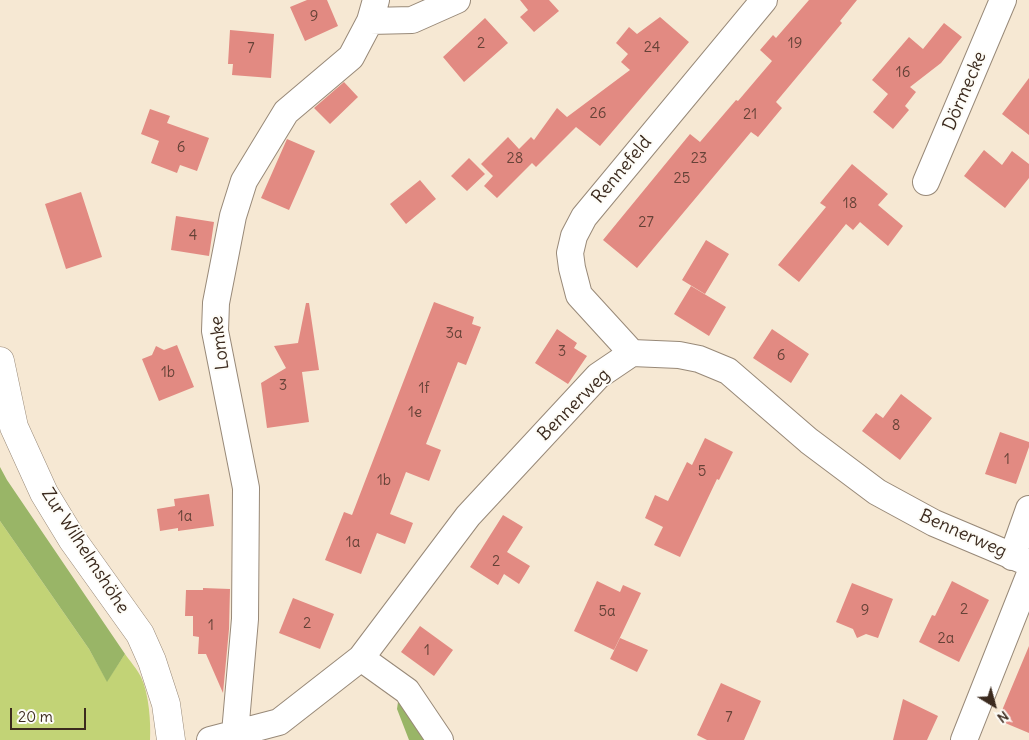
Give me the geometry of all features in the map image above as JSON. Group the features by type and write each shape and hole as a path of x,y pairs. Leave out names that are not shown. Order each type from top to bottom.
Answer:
{"street":[{"path":"373,10 412,20 457,0"},
{"name":"Rennefeld","path":"632,353 578,295 570,253 574,236 584,216 764,0"},
{"name":"Dörmecke","path":"926,182 1003,0"},
{"name":"Lomke","path":"235,734 246,619 246,488 215,331 216,302 233,216 244,181 286,112 351,57 373,10"},
{"name":"Bennerweg","path":"210,740 279,722 361,658 468,516 598,376 632,353 679,355 698,359 728,371 809,440 877,492 934,523 1023,565"},
{"name":"Zur Wilhelmshöhe","path":"0,361 14,427 44,493 72,539 140,634 152,661 166,704 171,740"},
{"path":"964,740 1023,565 1029,510"},
{"path":"361,658 408,691 440,740"}],"green space":[{"path":"0,467 125,654 107,682 89,649 0,521"},
{"path":"0,521 89,649 107,681 125,654 135,668 144,684 148,700 150,740 0,740"},
{"path":"399,695 430,740 409,740 397,709"}],"building":[{"path":"307,0 327,0 338,26 305,41 290,7"},
{"path":"520,0 549,0 559,11 534,32 520,17 528,10"},
{"path":"809,0 857,0 840,21 842,23 776,102 782,108 758,137 751,132 637,268 603,240 690,134 700,142 736,100 738,101 772,61 760,50 773,35 776,38"},
{"path":"660,17 689,42 600,146 576,127 536,167 532,163 497,198 484,186 493,176 481,164 508,137 519,149 531,137 534,140 557,108 567,117 630,70 621,62 628,54 616,43 629,27 637,34"},
{"path":"485,18 508,43 464,82 443,57"},
{"path":"944,23 962,37 941,63 910,87 916,92 905,106 909,110 893,129 873,112 888,94 872,80 909,37 923,49"},
{"path":"230,30 274,34 271,78 232,75 233,64 228,64"},
{"path":"1029,78 1029,135 1002,114"},
{"path":"344,82 358,97 330,124 314,108"},
{"path":"150,109 170,116 167,123 209,138 197,171 180,165 177,173 151,163 159,141 141,134"},
{"path":"287,139 315,151 289,210 261,198"},
{"path":"984,150 1002,165 1012,151 1029,164 1029,178 1005,208 964,176"},
{"path":"469,158 485,174 467,191 451,176"},
{"path":"852,164 888,194 878,205 903,226 888,246 860,222 853,230 846,224 799,282 778,265 826,207 820,203"},
{"path":"420,180 436,199 406,224 390,204"},
{"path":"81,192 102,257 66,269 45,204"},
{"path":"176,216 214,222 209,256 171,250"},
{"path":"706,240 729,254 705,294 682,280"},
{"path":"691,286 726,307 709,336 674,314"},
{"path":"434,302 474,317 472,324 481,327 466,365 458,362 426,444 441,450 429,481 406,472 390,514 413,523 405,544 377,533 361,574 325,560 344,512 352,515"},
{"path":"306,303 309,303 319,370 302,372 309,422 267,428 261,383 286,368 274,346 298,343"},
{"path":"557,329 577,343 574,348 587,356 568,384 535,363"},
{"path":"772,329 809,354 791,383 753,358"},
{"path":"177,345 194,387 159,401 142,359 152,355 156,346 164,350"},
{"path":"901,394 932,418 900,460 862,431 876,413 883,418"},
{"path":"1000,432 1029,442 1016,484 985,474"},
{"path":"705,438 733,452 719,480 717,479 680,557 654,545 663,527 645,518 655,495 668,501 687,462 692,465"},
{"path":"209,494 214,526 178,531 178,528 160,531 157,509 175,506 174,499"},
{"path":"503,515 523,527 507,552 530,566 519,584 504,574 498,585 470,567"},
{"path":"597,581 620,592 623,585 641,593 614,650 574,631"},
{"path":"952,581 989,600 959,662 919,642 932,615 935,616"},
{"path":"852,583 893,599 878,638 866,634 857,638 853,629 836,622"},
{"path":"203,588 230,589 229,629 223,693 206,654 198,654 199,637 193,636 193,616 185,616 186,590 203,590"},
{"path":"293,598 334,614 320,649 279,633"},
{"path":"420,626 453,650 434,676 401,652"},
{"path":"620,638 648,650 637,672 610,659"},
{"path":"1029,646 1029,733 998,720"},
{"path":"721,683 761,701 744,740 707,740 697,735"},
{"path":"903,699 938,716 927,740 893,740"}]}
